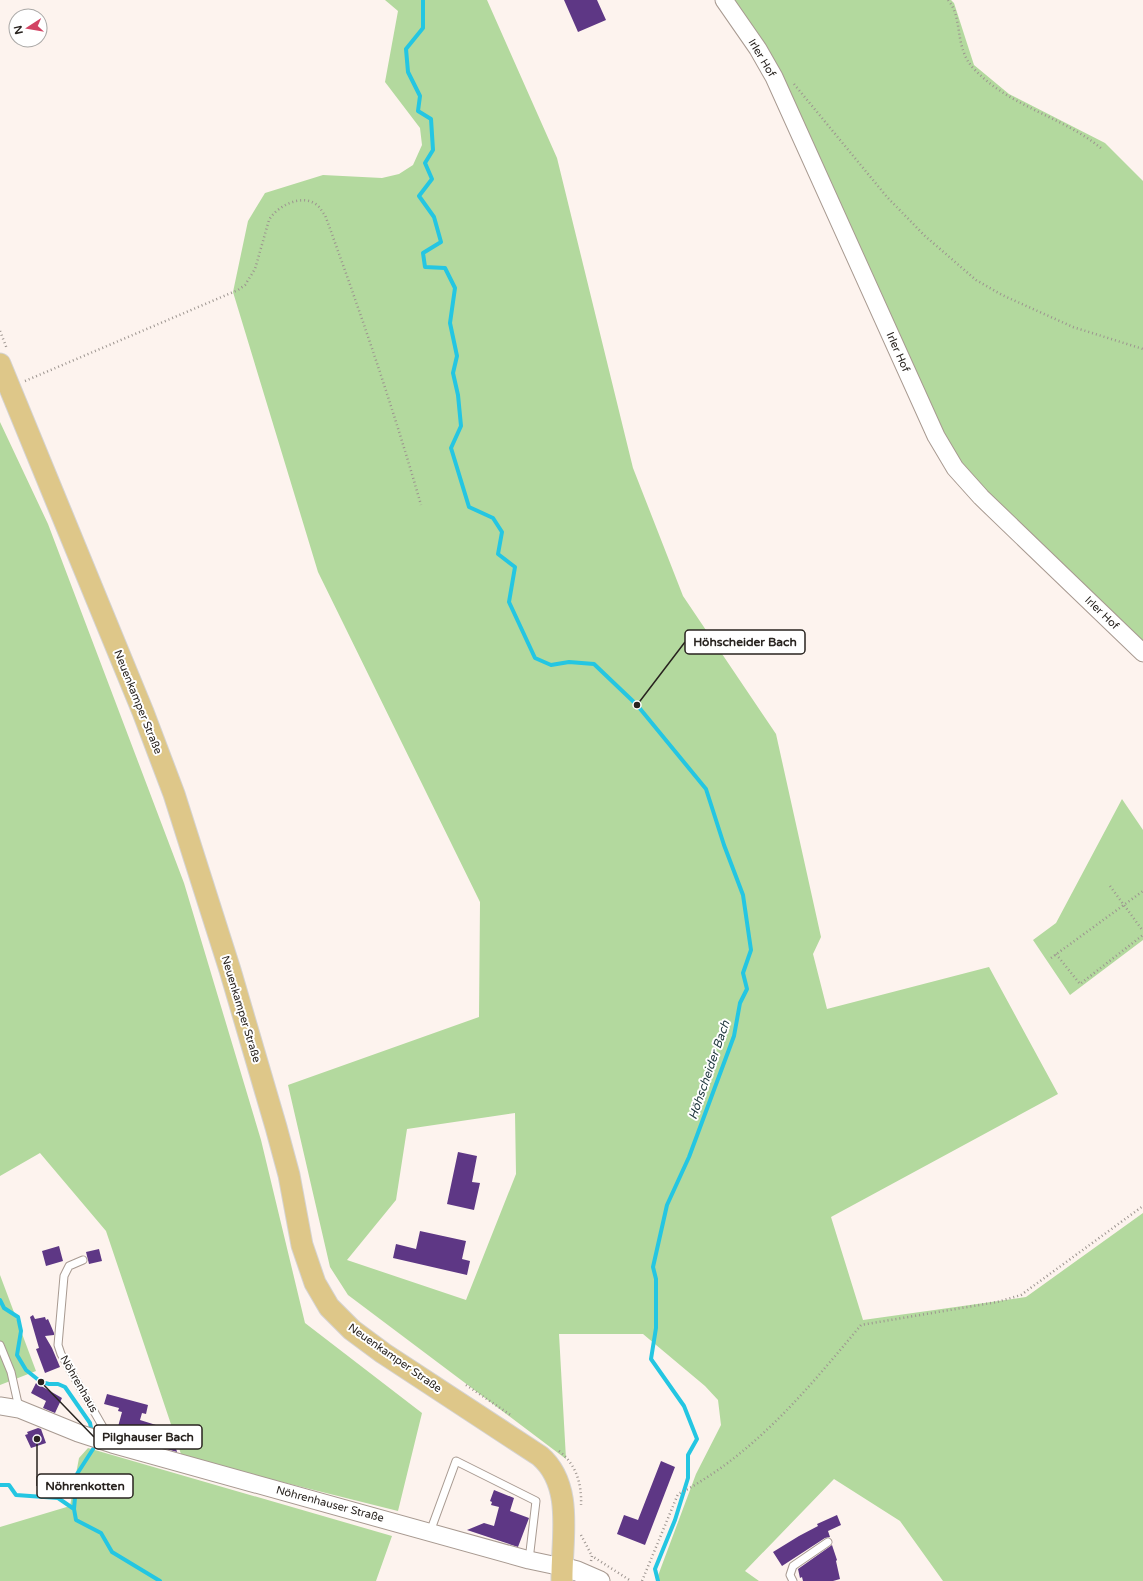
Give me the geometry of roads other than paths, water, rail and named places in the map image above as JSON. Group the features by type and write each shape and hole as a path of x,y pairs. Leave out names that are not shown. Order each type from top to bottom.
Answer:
{"main road":[{"name":"Neuenkamper Straße","path":"5,359 10,387 143,712 174,794 230,970 276,1127 289,1175 302,1245 315,1283 329,1307 352,1330 383,1353 540,1456 547,1463 558,1481 563,1506 562,1574"},
{"path":"562,1574 577,1571 600,1581"}],"street":[{"name":"Irler Hof","path":"724,0 758,49 774,77 936,436 956,468 982,498 1143,653"},
{"path":"0,1406 19,1409"},
{"name":"Nöhrenhauser Straße","path":"19,1409 78,1433 105,1442 529,1560 562,1574"}],"lane":[{"name":"Nöhrenhaus","path":"83,1260 69,1266 64,1276 58,1345 61,1354 105,1442"},
{"path":"0,1345 11,1372 19,1409"},
{"path":"430,1532 456,1461 536,1501 529,1560"},
{"path":"793,1581 790,1575 794,1566 828,1542"}],"waterway":[{"name":"Höhscheider Bach","path":"423,0 423,28 406,49 408,72 420,96 418,111 431,119 433,150 425,163 432,179 419,196 434,217 441,242 423,253 425,267 445,268 455,288 450,323 457,356 453,373 458,395 461,426 451,448 469,507 493,518 502,532 498,554 515,567 509,602 535,658 551,665 569,662 594,664 637,705 706,789 724,845 743,895 751,950 743,973 747,989 740,1003 734,1036 689,1157 667,1205 653,1267 656,1279 656,1328 651,1359 684,1406 697,1439 688,1455 688,1478 675,1520 655,1569 658,1581"},
{"path":"0,1300 4,1308 18,1317 21,1331 17,1355 26,1370 41,1382 58,1384 65,1387 90,1423 92,1433"},
{"path":"74,1509 77,1474 95,1446 95,1443"},
{"path":"0,1485 9,1485 16,1495 58,1498 74,1509 76,1520 101,1533 112,1552 160,1581"}],"place":[{"name":"Höhscheider Bach","path":"637,705"},
{"name":"Pilghauser Bach","path":"41,1382"},
{"name":"Nöhrenkotten","path":"37,1439"}]}
